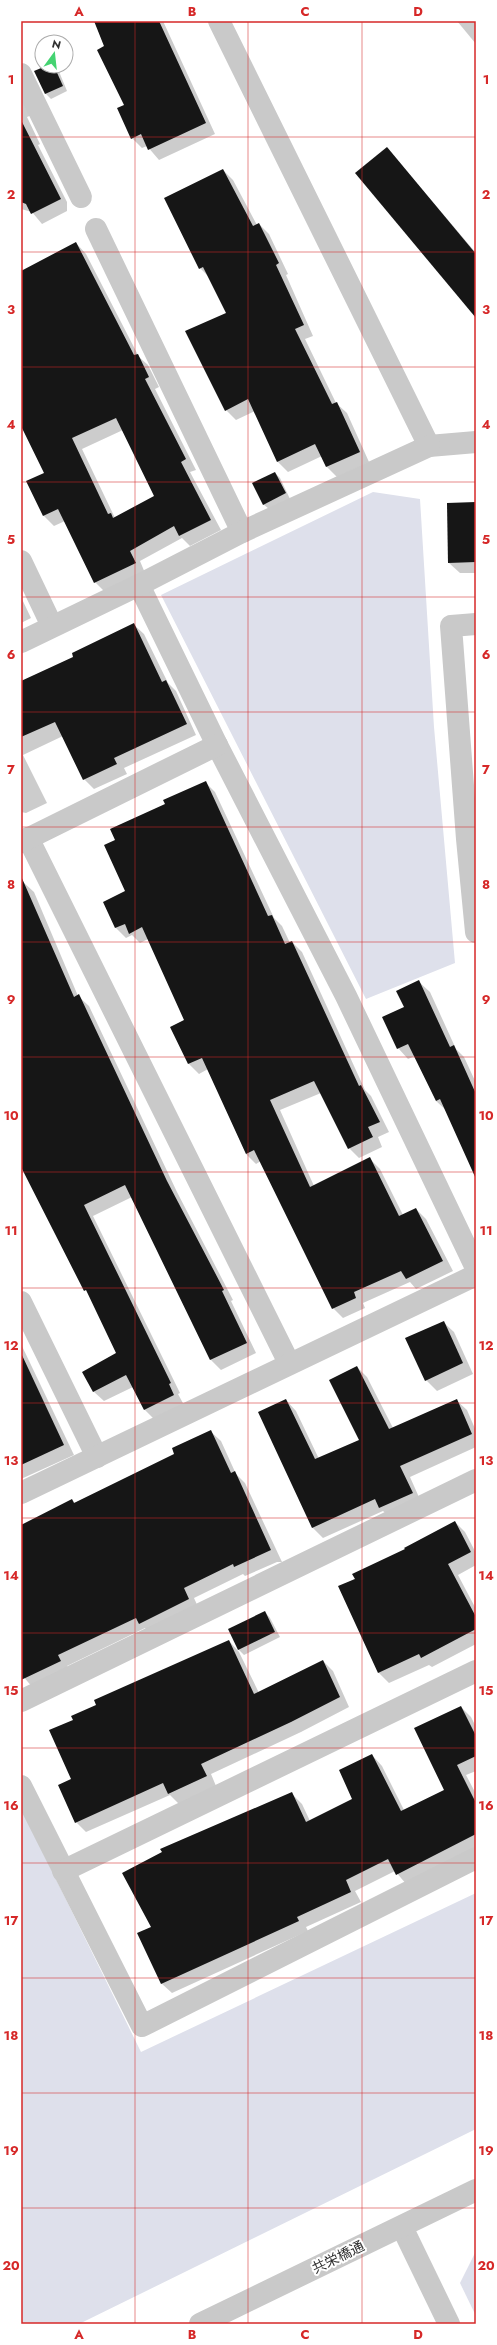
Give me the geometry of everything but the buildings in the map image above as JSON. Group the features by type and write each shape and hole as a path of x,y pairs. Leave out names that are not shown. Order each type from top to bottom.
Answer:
{"street":[{"path":"219,21 429,446"},
{"path":"21,74 81,197"},
{"path":"96,229 242,532"},
{"path":"21,642 139,585 242,532 429,446 476,442"},
{"path":"21,561 52,626"},
{"path":"139,585 217,745 346,996 476,1268"},
{"path":"476,624 451,626 471,839 476,932"},
{"path":"217,745 25,840 289,1363"},
{"path":"21,1493 289,1363 476,1275"},
{"path":"21,1302 97,1457"},
{"path":"21,1700 476,1480"},
{"path":"63,1871 476,1672"},
{"path":"21,1786 142,2026 476,1858"},
{"name":"共栄橋通","path":"200,2324 476,2190"},
{"path":"402,2227 449,2324"}],"shaded area":[{"path":"373,492 420,499 434,727 455,963 366,999 161,595"},
{"path":"21,1808 141,2052 476,1893 476,2129 79,2324 21,2324"},
{"path":"476,2251 476,2316 460,2283"}]}
